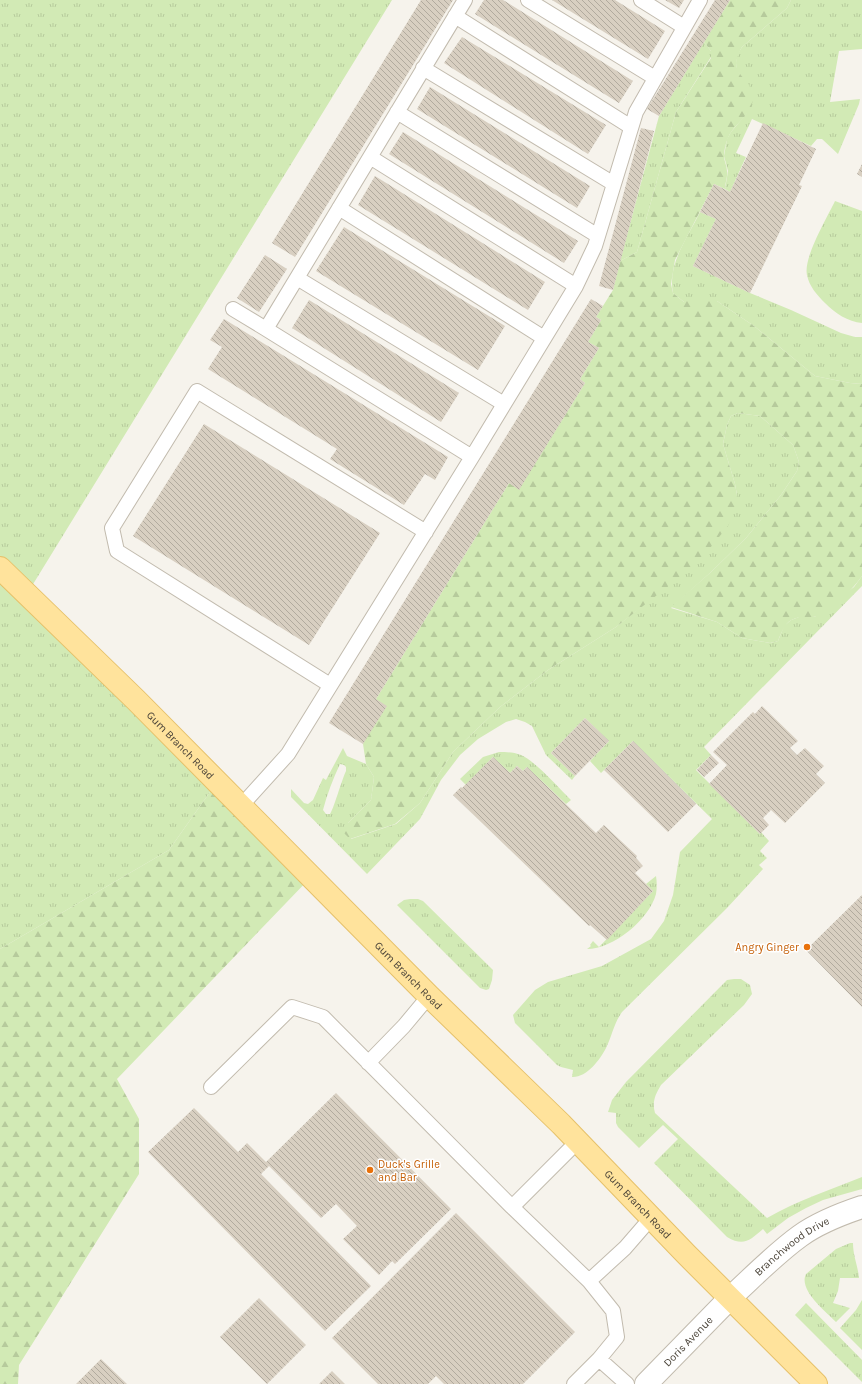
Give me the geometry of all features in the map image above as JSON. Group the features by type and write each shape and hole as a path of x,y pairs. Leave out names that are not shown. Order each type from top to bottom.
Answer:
{"main road":[{"name":"Gum Branch Road","path":"0,568 136,700 429,996 578,1142 651,1218 816,1384"}],"street":[{"name":"Branchwood Drive","path":"730,1298 786,1246 801,1235 834,1218 862,1208"},
{"name":"Doris Avenue","path":"646,1384 730,1298"}],"lane":[{"path":"266,329 465,0"},
{"path":"528,0 655,78"},
{"path":"641,0 684,27"},
{"path":"241,806 288,754 576,286 595,246 636,112 700,0"},
{"path":"455,16 631,127"},
{"path":"423,68 614,184"},
{"path":"397,112 598,236"},
{"path":"370,157 576,286"},
{"path":"339,208 544,338"},
{"path":"297,278 504,404"},
{"path":"233,309 472,457"},
{"path":"330,685 117,551 112,528 197,391 426,532"},
{"path":"368,1063 404,1026 429,996"},
{"path":"211,1087 292,1007 323,1017 512,1207 589,1281 613,1311 618,1337 574,1384"},
{"path":"512,1207 578,1142"},
{"path":"589,1281 625,1248 651,1218"},
{"path":"599,1359 627,1384"}],"green space":[{"path":"0,0 392,0 27,594 217,782 169,850 0,949"},
{"path":"730,0 791,0 787,8 742,47 736,64 741,75 752,90 752,103 747,114 734,128 727,142 724,156 727,167 725,189 714,184 675,260 671,284 673,293 684,302 692,298 717,301 754,326 815,376 862,384 862,576 855,585 828,611 819,616 792,619 786,625 778,641 770,643 742,638 717,622 671,607 711,572 746,538 781,495 797,471 799,462 793,445 760,416 738,413 731,416 727,425 723,444 737,495 735,510 728,526 697,564 616,627 548,670 500,707 453,752 420,803 395,824 350,839 344,833 348,823 371,800 374,777 366,764 363,744 376,699 509,483 519,489 585,383 580,379 599,348 588,342 601,320 596,317 613,290 620,261 637,252 676,112 711,58 711,51 704,42"},
{"path":"791,0 862,0 862,49 839,51 830,102 860,99 859,104 838,154 822,139 817,139 811,146 752,119 736,153 746,157 730,192 725,189 728,171 724,156 727,139 747,113 742,77 737,71 737,55 742,47 787,8"},
{"path":"704,42 711,51 711,57 676,112 637,252 620,261 659,116"},
{"path":"835,201 862,211 862,323 847,319 829,307 814,290 807,275 807,268 812,249"},
{"path":"700,212 716,219 693,266 841,333 855,337 862,337 862,384 815,376 754,326 717,301 684,302 673,293 672,282 676,261"},
{"path":"738,413 760,416 793,445 799,462 797,471 781,495 746,538 671,608 717,622 742,638 770,643 778,641 784,626 791,620 799,617 815,617 854,587 862,576 862,586 704,747 711,755 696,770 760,834 761,832 769,841 760,851 767,858 759,865 763,869 727,908 622,1012 606,1048 596,1063 582,1075 572,1077 573,1070 557,1065 515,1023 513,1015 535,990 548,982 602,966 651,939 664,921 673,895 680,852 712,819 633,741 601,773 590,761 609,741 585,718 551,753 575,776 572,780 546,755 532,726 525,722 516,719 506,722 478,739 460,755 441,780 420,819 367,874 291,797 291,789 304,803 308,804 313,800 323,778 326,780 343,748 347,756 366,764 374,777 371,800 348,823 351,839 396,824 420,803 453,752 500,707 548,670 616,627 652,598 737,495 723,444 727,425 731,416","holes":["340,764 346,767 346,771 333,807 330,814 326,814 323,810 330,787"]},
{"path":"499,752 516,753 527,758 547,775 571,800 566,804 527,767 523,771 517,766 510,773 493,757 466,785 460,779 483,757"},
{"path":"217,782 311,877 117,1079 139,1119 139,1174 19,1365 18,1384 0,1384 0,949 169,850"},
{"path":"656,876 656,894 646,914 638,923 629,931 608,944 597,948 587,949 591,946 590,945 593,941 599,947 653,891 646,884"},
{"path":"418,899 423,901 493,970 489,989 486,990 480,988 397,905 404,900"},
{"path":"741,979 750,985 752,994 744,1005 661,1085 655,1099 655,1113 767,1218 801,1201 862,1177 862,1189 823,1200 788,1218 767,1234 763,1229 750,1239 742,1242 738,1242 727,1237 654,1163 678,1139 663,1125 639,1148 618,1127 616,1123 616,1113 608,1112 612,1100 626,1082 727,980"},
{"path":"853,1243 859,1278 840,1278 838,1291 833,1303 850,1308 836,1322 809,1294 806,1287 806,1274 836,1249"},
{"path":"862,1300 862,1350 840,1328 856,1310"},
{"path":"806,1303 862,1360 862,1382 795,1315"}],"building":[{"path":"421,0 453,0 295,257 272,243"},
{"path":"484,0 503,0 633,81 619,103 475,14"},
{"path":"552,0 615,0 665,31 648,59"},
{"path":"665,0 684,0 679,8"},
{"path":"715,0 730,0 659,116 647,109"},
{"path":"462,37 606,125 588,154 444,63"},
{"path":"430,87 590,186 577,208 417,109"},
{"path":"763,123 816,149 799,185 802,186 750,293 693,266 716,219 700,212 714,184 730,192"},
{"path":"641,128 654,131 613,290 599,286"},
{"path":"403,132 578,241 564,263 389,154"},
{"path":"862,164 862,177 857,174"},
{"path":"375,176 545,282 528,310 358,205"},
{"path":"344,227 505,326 478,370 316,271"},
{"path":"265,255 287,269 259,312 237,298"},
{"path":"591,299 603,306 596,317 601,320 588,342 599,348 580,379 585,383 519,490 509,483 376,699 387,706 363,744 329,723"},
{"path":"309,300 459,393 441,422 292,328"},
{"path":"224,319 448,457 435,480 425,474 404,505 330,459 337,449 208,369 222,347 210,340"},
{"path":"204,424 380,533 309,645 133,536"},
{"path":"762,706 798,741 790,748 797,755 805,748 824,766 816,774 825,783 785,823 771,810 763,818 769,825 760,834 709,784 727,765 713,752 753,712 755,714"},
{"path":"585,718 609,741 575,776 551,753"},
{"path":"633,741 696,804 668,832 604,770"},
{"path":"711,755 719,763 704,777 697,770"},
{"path":"493,757 510,773 517,766 523,771 527,767 596,833 604,825 637,856 636,858 643,866 635,873 653,891 607,940 590,925 589,926 453,795"},
{"path":"862,895 862,1007 806,950"},
{"path":"336,1093 451,1209 395,1264 392,1261 379,1275 343,1239 357,1226 336,1204 321,1218 269,1166 261,1174 371,1286 325,1331 148,1152 194,1108 238,1152 247,1143 266,1162"},
{"path":"456,1213 575,1332 523,1384 444,1384 436,1376 428,1384 378,1384 332,1338"},
{"path":"259,1298 306,1345 267,1384 220,1337"},
{"path":"101,1359 127,1384 76,1384"},
{"path":"332,1371 345,1384 319,1384"}],"place":[{"name":"Angry Ginger","path":"807,947"},
{"name":"Duck's Grille and Bar","path":"370,1170"}]}
